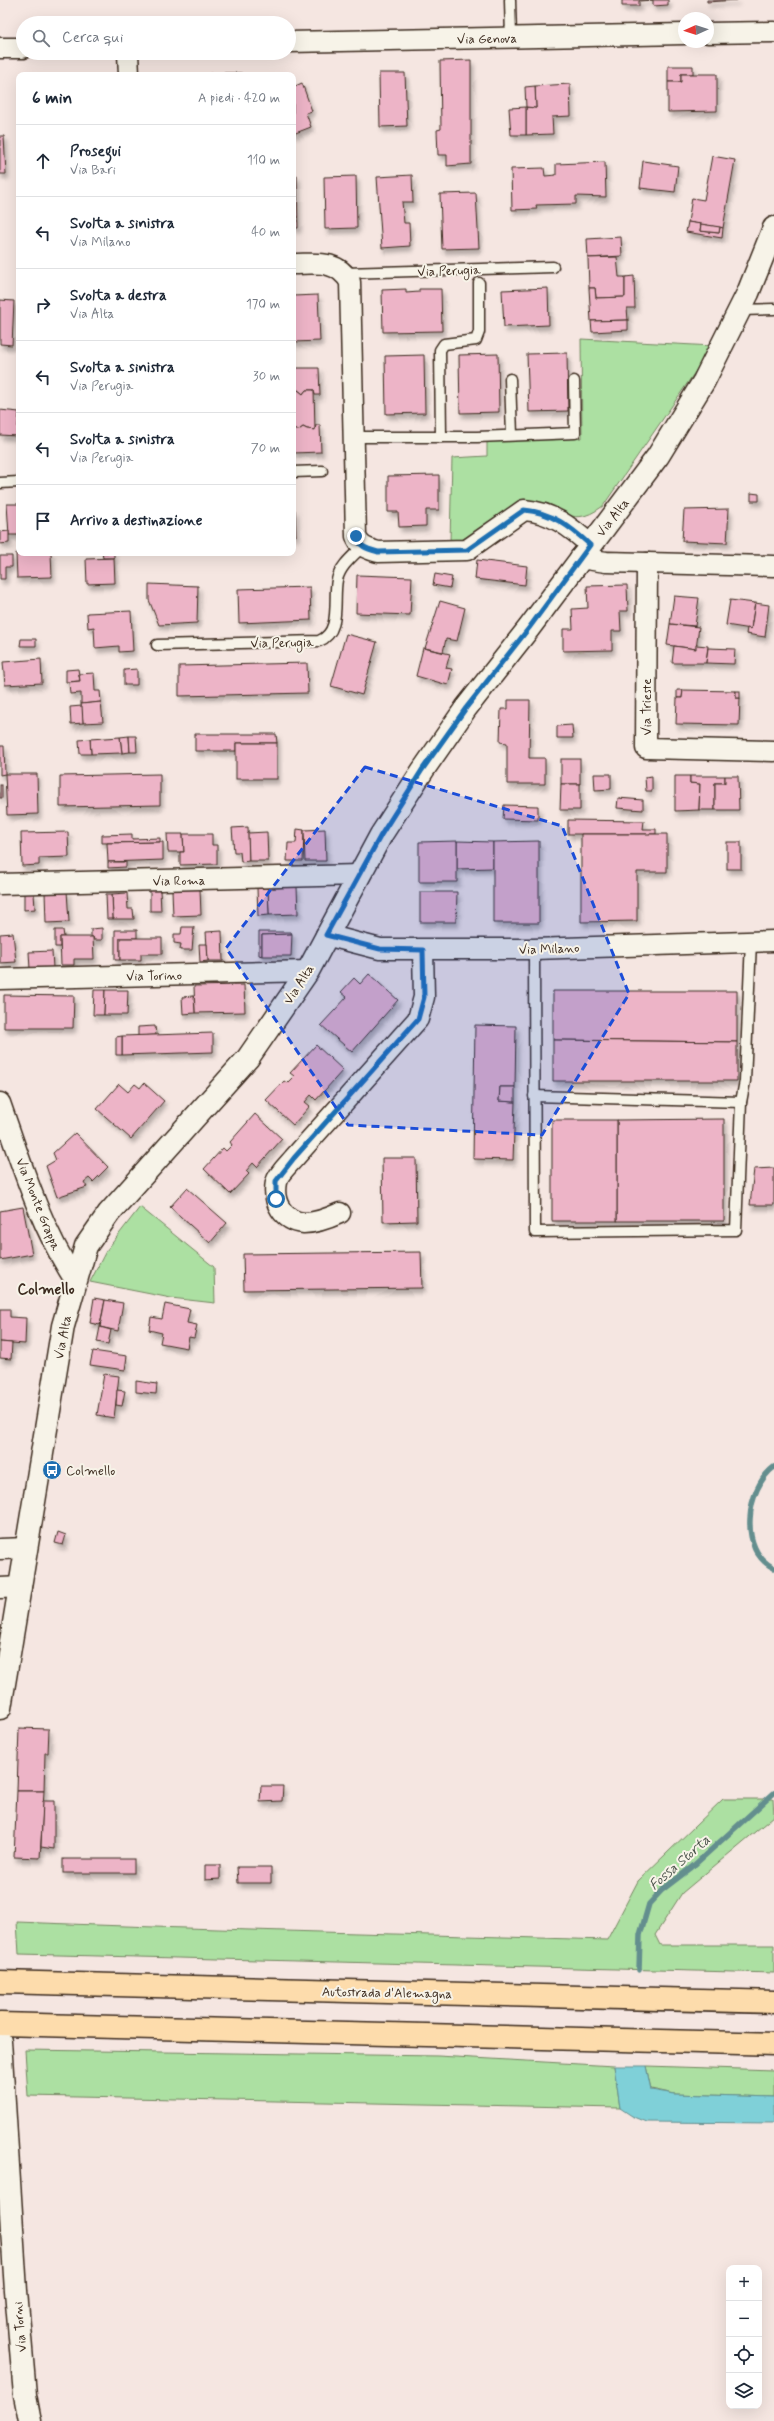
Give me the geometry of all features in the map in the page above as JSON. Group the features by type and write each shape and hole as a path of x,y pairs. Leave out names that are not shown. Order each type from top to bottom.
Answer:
{"highway":[{"name":"Autostrada d'Alemagna","path":"8,1982 774,2002"},
{"path":"8,2024 774,2044"}],"main road":[{"name":"Via Alta","path":"0,1708 10,1587 27,1548 63,1326 86,1246 109,1213 248,1058 308,971 358,875 422,770 466,708 529,628 658,456 704,381 740,310 774,228"},
{"name":"Via Torni","path":"0,2041 16,2292 25,2395 30,2421"}],"street":[{"path":"714,34 774,32"},
{"name":"Via Genova","path":"296,42 678,34"},
{"path":"0,48 16,48"},
{"path":"128,60 129,72"},
{"path":"296,264 328,263 345,273 350,282 352,295 356,536 363,546 378,552 467,550 524,510 546,515 570,527 585,552 606,562 774,566"},
{"name":"Via Trieste","path":"647,563 646,748 774,751"},
{"name":"Via Roma","path":"0,884 358,875"},
{"name":"Via Milano","path":"326,935 380,949 423,950 534,949 774,941"},
{"path":"340,1213 323,1220 304,1223 288,1218 280,1210 276,1199 276,1181 294,1158 418,1019 424,997 423,950"},
{"name":"Via Torino","path":"0,979 308,971"},
{"name":"Via Monte Grappa","path":"0,1103 26,1178 51,1240 76,1280"},
{"path":"0,1548 27,1548"}],"lane":[{"path":"510,0 511,38"},
{"name":"Via Perugia","path":"345,273 553,267"},
{"path":"441,437 440,350 444,344 476,340 479,332 480,283"},
{"path":"740,310 774,309"},
{"path":"510,379 512,435"},
{"path":"354,437 477,437 575,433 574,381"},
{"path":"296,472 322,471"},
{"path":"0,483 16,482"},
{"name":"Via Perugia","path":"158,645 320,642 328,638 333,627 337,580 342,569 363,546"},
{"path":"534,949 535,1232 736,1230 741,1102 746,1081 751,941"},
{"path":"534,1096 741,1102"}],"highlighted area":[{"path":"365,767 562,826 629,994 542,1135 348,1125 226,948"}],"green space":[{"path":"581,339 713,346 603,506 590,514 580,517 563,513 547,504 526,501 503,512 460,541 450,542 452,458 487,456 487,440 582,438"},
{"path":"140,1207 214,1267 215,1303 171,1298 90,1282 106,1251"},
{"path":"723,1799 773,1799 774,1816 682,1893 655,1935 660,1945 774,1945 774,1973 19,1954 17,1922 238,1930 607,1940 638,1881"},
{"path":"25,2050 438,2056 614,2066 620,2108 28,2096"},
{"path":"646,2066 774,2070 774,2097 675,2094 651,2089"}],"water":[{"path":"614,2066 646,2066 651,2090 675,2094 774,2097 774,2123 647,2122 632,2116 620,2108"}],"building":[{"path":"622,0 653,0 639,1 639,6 622,6"},
{"path":"653,0 668,0 668,5 653,6"},
{"path":"707,0 737,0 707,2"},
{"path":"471,60 471,164 447,166 447,155 438,155 437,130 441,129 440,61"},
{"path":"668,66 693,66 693,74 681,74 681,82 668,82"},
{"path":"379,73 405,73 407,126 380,127"},
{"path":"681,74 717,74 717,111 668,112 668,82 681,82"},
{"path":"302,83 312,111 306,113 311,127 296,133 296,86"},
{"path":"570,84 571,116 552,117 553,134 526,135 526,107 536,108 535,86"},
{"path":"535,86 536,108 526,107 525,87"},
{"path":"526,107 526,135 511,135 509,108"},
{"path":"0,136 4,136 6,174 0,174"},
{"path":"712,156 735,160 723,228 688,222 692,198 704,200"},
{"path":"643,161 678,166 675,192 640,188"},
{"path":"605,162 606,197 576,196 576,204 536,205 537,209 512,210 511,169 544,168 545,176 556,175 556,164"},
{"path":"412,175 413,202 402,202 404,223 409,223 410,246 382,248 377,177"},
{"path":"296,176 297,176 298,228 296,228"},
{"path":"356,176 357,228 325,229 324,177"},
{"path":"476,193 479,248 442,249 440,194"},
{"path":"688,222 701,224 700,231 719,233 720,227 723,228 722,238 686,232"},
{"path":"701,224 720,227 719,233 700,231"},
{"path":"621,237 622,256 588,258 587,239"},
{"path":"617,257 619,277 625,277 625,297 596,298 595,288 589,288 588,258"},
{"path":"634,276 635,308 627,308 628,320 591,321 589,288 595,288 596,298 625,297 625,277"},
{"path":"548,288 549,325 504,327 502,290"},
{"path":"406,289 406,293 419,292 419,289 441,289 442,331 383,332 382,290"},
{"path":"318,295 320,341 296,342 296,296"},
{"path":"0,300 14,301 12,345 0,344"},
{"path":"628,320 628,330 592,332 591,321"},
{"path":"567,353 568,411 529,412 527,354"},
{"path":"498,354 499,412 460,413 459,355"},
{"path":"424,355 425,413 386,414 385,356"},
{"path":"296,368 319,368 320,395 315,395 314,390 306,390 303,394 298,390 296,390"},
{"path":"296,390 298,390 303,394 306,390 314,390 315,430 303,427 296,430"},
{"path":"0,410 16,412 16,436 0,435"},
{"path":"316,425 320,425 321,452 296,453 296,430 303,427 315,430"},
{"path":"439,475 439,510 426,510 426,526 399,527 398,512 388,512 388,476"},
{"path":"751,493 759,494 759,501 751,501"},
{"path":"7,504 16,504 16,535 9,535"},
{"path":"729,509 727,543 682,541 684,510"},
{"path":"9,531 9,543 0,544 0,532"},
{"path":"0,556 12,556 12,567 5,567 5,579 0,579"},
{"path":"16,556 51,556 52,577 17,578"},
{"path":"103,556 114,556 114,558 103,558"},
{"path":"114,558 115,583 87,584 86,559"},
{"path":"477,560 527,566 525,585 475,579"},
{"path":"435,574 452,577 450,588 433,585"},
{"path":"357,575 412,577 410,615 356,613"},
{"path":"149,584 198,586 197,623 159,625 149,600"},
{"path":"627,585 628,611 620,611 621,631 612,631 612,650 563,651 563,629 573,629 572,609 588,608 587,586"},
{"path":"310,587 311,620 239,623 238,589"},
{"path":"674,596 699,598 695,626 670,624"},
{"path":"730,600 755,603 751,629 726,625"},
{"path":"440,601 465,608 457,641 446,639 443,652 425,648"},
{"path":"755,603 769,605 765,637 746,634 747,628 751,629"},
{"path":"131,611 133,651 119,652 119,646 95,648 94,627 88,628 87,613"},
{"path":"670,624 699,627 696,649 667,645"},
{"path":"346,634 377,642 362,695 331,686"},
{"path":"21,639 36,639 36,646 20,646"},
{"path":"696,645 708,646 706,663 672,663 674,646 696,649"},
{"path":"423,648 450,654 446,668 452,669 448,685 416,676"},
{"path":"708,648 735,649 734,664 706,663"},
{"path":"41,659 42,683 5,685 3,662"},
{"path":"307,663 308,693 179,696 179,666"},
{"path":"78,669 80,681 66,682 66,670"},
{"path":"137,669 137,685 124,685 124,670"},
{"path":"94,673 95,691 100,691 101,702 81,704 81,693 70,694 69,682 80,681 79,674"},
{"path":"677,690 683,690 682,698 677,698"},
{"path":"683,690 736,691 736,698 740,698 739,725 676,724 677,698 682,698"},
{"path":"736,691 740,691 740,698 736,698"},
{"path":"508,700 530,700 529,758 545,758 545,784 507,784 507,743 500,742 501,709 508,709"},
{"path":"101,702 103,722 83,723 81,704"},
{"path":"82,706 83,723 71,724 70,707"},
{"path":"572,725 573,738 557,738 557,726"},
{"path":"195,734 276,734 277,743 236,743 236,751 195,751"},
{"path":"129,736 130,752 122,753 120,737"},
{"path":"129,736 136,736 137,752 130,752"},
{"path":"120,737 122,753 91,754 90,739"},
{"path":"90,739 91,754 80,754 79,740"},
{"path":"236,743 277,743 277,779 236,779"},
{"path":"0,746 4,746 5,774 0,775"},
{"path":"561,759 580,759 580,784 561,784"},
{"path":"5,774 37,774 38,814 7,815"},
{"path":"160,774 160,805 60,807 60,776"},
{"path":"594,774 611,774 611,789 595,790"},
{"path":"652,776 652,791 646,791 645,777"},
{"path":"675,776 690,776 690,783 700,784 699,810 675,811"},
{"path":"690,776 725,776 725,783 715,783 715,810 699,810 700,784 690,783"},
{"path":"725,776 738,776 739,810 715,810 715,783 725,783"},
{"path":"561,784 580,784 580,810 560,810"},
{"path":"0,785 2,785 2,798 0,798"},
{"path":"618,798 643,800 643,810 617,808"},
{"path":"504,805 538,806 538,820 503,819"},
{"path":"568,820 644,821 643,829 656,829 656,834 568,834"},
{"path":"248,827 249,861 241,862 240,852 234,852 232,828"},
{"path":"297,829 304,830 303,861 287,861 288,843 296,843"},
{"path":"325,829 326,861 305,861 304,830"},
{"path":"68,832 69,857 39,858 39,865 22,866 21,833"},
{"path":"267,832 268,861 249,861 248,833"},
{"path":"132,834 132,839 160,838 160,842 102,843 102,835"},
{"path":"167,834 183,834 184,852 168,852"},
{"path":"183,834 212,834 212,845 217,845 217,864 180,865 180,852 184,852"},
{"path":"581,834 667,834 667,872 637,872 637,921 581,922"},
{"path":"457,841 493,842 493,868 457,869"},
{"path":"457,841 457,882 419,882 419,842"},
{"path":"539,841 539,923 493,923 493,842"},
{"path":"163,842 163,860 108,862 107,843"},
{"path":"727,842 741,842 741,869 727,869"},
{"path":"108,862 126,862 126,867 108,868"},
{"path":"297,887 298,914 269,915 268,888"},
{"path":"257,888 268,888 269,915 258,916"},
{"path":"200,889 201,915 173,916 172,890"},
{"path":"150,890 160,890 161,911 150,911"},
{"path":"67,891 69,922 46,923 45,892"},
{"path":"420,892 457,892 456,922 420,922"},
{"path":"24,893 34,893 35,909 24,910"},
{"path":"127,893 128,909 133,909 134,919 113,919 112,894"},
{"path":"106,894 112,894 113,919 107,919"},
{"path":"182,927 194,927 192,950 180,950 181,944 174,943 174,934 181,934"},
{"path":"102,928 102,940 94,940 93,937 91,937 91,929"},
{"path":"55,930 63,930 64,937 60,937 60,947 55,947"},
{"path":"115,930 137,930 137,938 120,938 120,960 115,960"},
{"path":"222,931 223,961 208,961 206,932"},
{"path":"259,932 291,932 292,934 262,935 262,956 259,955"},
{"path":"13,933 16,962 0,963 0,934"},
{"path":"292,934 291,956 262,956 262,935"},
{"path":"60,937 93,937 94,959 74,959 74,965 61,965"},
{"path":"120,938 162,938 162,954 141,954 141,960 120,960"},
{"path":"199,944 207,944 208,961 200,962"},
{"path":"52,951 53,968 30,969 29,952"},
{"path":"369,974 398,1000 352,1052 321,1025 347,997 341,992 354,978 360,984"},
{"path":"244,985 245,1012 195,1013 194,986"},
{"path":"94,990 105,990 104,1015 93,1015"},
{"path":"105,990 128,990 127,1015 104,1015"},
{"path":"553,991 737,991 737,1042 553,1040"},
{"path":"4,995 74,996 73,1028 4,1028"},
{"path":"194,996 195,1013 183,1014 182,997"},
{"path":"475,1025 516,1026 515,1087 500,1087 499,1101 515,1102 513,1160 473,1159"},
{"path":"155,1026 156,1035 138,1036 138,1027"},
{"path":"213,1033 213,1052 122,1055 122,1036"},
{"path":"122,1036 122,1055 116,1055 116,1037"},
{"path":"553,1040 737,1042 737,1081 553,1081"},
{"path":"316,1045 343,1070 316,1100 311,1095 305,1102 310,1106 293,1125 266,1100 284,1081 287,1083 294,1076 290,1073"},
{"path":"144,1083 164,1101 131,1139 97,1109 119,1084 128,1092 135,1084 140,1088"},
{"path":"500,1087 515,1087 515,1102 499,1101"},
{"path":"255,1114 282,1139 257,1167 253,1163 246,1171 249,1174 230,1194 204,1169 223,1148 226,1151 232,1145 230,1142"},
{"path":"724,1119 724,1221 617,1221 617,1120"},
{"path":"552,1120 617,1120 617,1221 552,1221"},
{"path":"75,1133 108,1167 93,1182 89,1178 84,1182 87,1187 57,1197 46,1166 56,1160 53,1153"},
{"path":"382,1158 416,1158 417,1221 383,1222"},
{"path":"774,1168 774,1205 750,1205 754,1169"},
{"path":"187,1188 227,1223 210,1243 170,1207"},
{"path":"23,1207 32,1254 0,1260 0,1211"},
{"path":"421,1252 422,1288 244,1290 243,1254"},
{"path":"94,1298 105,1300 100,1325 90,1323"},
{"path":"105,1300 123,1303 118,1331 100,1327"},
{"path":"165,1304 190,1309 187,1323 197,1325 194,1338 189,1337 187,1348 160,1343 162,1333 149,1330 151,1317 162,1319"},
{"path":"0,1309 10,1309 10,1317 26,1318 25,1344 0,1342"},
{"path":"100,1327 111,1330 108,1344 97,1342"},
{"path":"0,1342 12,1343 11,1359 0,1358"},
{"path":"93,1351 127,1356 125,1370 90,1365"},
{"path":"104,1374 119,1376 114,1418 97,1415"},
{"path":"136,1381 157,1384 156,1394 136,1392"},
{"path":"117,1390 125,1391 122,1406 116,1405"},
{"path":"58,1532 66,1535 63,1545 55,1543"},
{"path":"19,1728 49,1729 48,1753 45,1753 44,1791 17,1791"},
{"path":"261,1786 283,1786 282,1801 260,1802"},
{"path":"17,1791 44,1791 40,1858 14,1857"},
{"path":"43,1801 54,1801 54,1849 41,1847"},
{"path":"63,1859 134,1859 134,1873 63,1873"},
{"path":"205,1865 220,1865 220,1879 205,1880"},
{"path":"237,1867 271,1867 271,1883 238,1883"}],"waterway":[{"name":"Fossa Storta","path":"774,1467 764,1477 757,1489 752,1504 750,1519 751,1534 755,1548 763,1560 774,1568"},
{"name":"Fossa Storta","path":"639,1970 640,1935 649,1904 662,1890 692,1867 774,1793"}],"place":[{"name":"Colmello","path":"52,1470"}],"district":[{"name":"Colmello","path":"46,1289"}],"route":[{"path":"276,1199 276,1181 294,1158 418,1019 424,997 423,950 380,949 326,935 381,835 422,770 466,708 529,628 590,545 570,527 546,515 535,511 524,510 467,550 378,552 365,548 358,541 356,536"}]}
